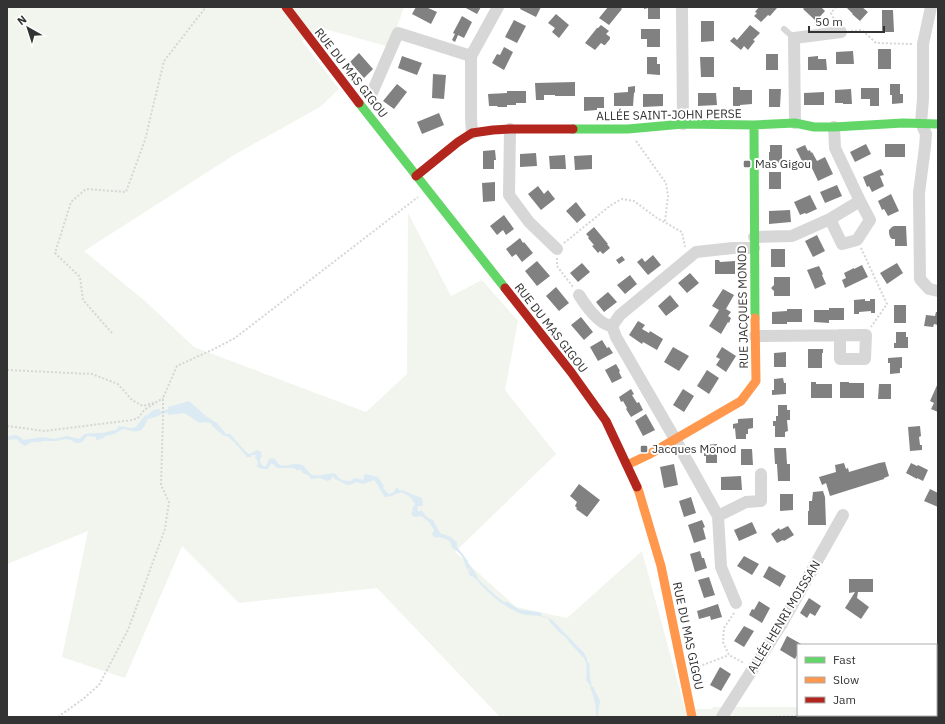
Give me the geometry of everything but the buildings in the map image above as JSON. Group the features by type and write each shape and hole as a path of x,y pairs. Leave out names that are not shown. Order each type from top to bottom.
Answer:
{"street":[{"name":"RUE DU MAS GIGOU","path":"286,7 340,79 571,372 606,421 639,492 660,566 692,717"},
{"path":"472,133 471,56 498,7"},
{"path":"682,7 683,124"},
{"path":"931,7 923,44 923,99 921,123 926,134 920,193 920,279 929,289 938,291"},
{"path":"795,123 794,38 841,32"},
{"path":"371,95 398,33 471,56"},
{"name":"ALLÉE SAINT-JOHN PERSE","path":"416,176 458,142 472,133 493,130 628,129 683,124 754,125 795,123 814,127 921,123 938,124"},
{"name":"RUE JACQUES MONOD","path":"627,465 648,455 741,401 756,381 754,125"},
{"path":"830,219 842,244 857,240 870,220 835,148 834,127"},
{"path":"510,129 509,195 528,222 557,249"},
{"path":"612,326 620,315 696,252 733,248 792,236 830,219 860,201"},
{"path":"580,295 597,318 607,325 612,326"},
{"path":"612,326 616,337 718,516 721,567 736,603"},
{"path":"755,336 840,335 866,335 865,359 840,358 840,335"},
{"path":"718,516 746,502 760,501 761,474"},
{"name":"ALLÉE HENRI MOISSAN","path":"722,717 781,625 843,515"}],"lane":[{"path":"784,29 794,38"}],"path":[{"path":"112,333 83,300 80,277 55,253 71,202 86,189 126,192 145,140 164,61 206,7"},
{"path":"836,7 831,13 841,32 862,30 876,43 923,44"},
{"path":"628,129 666,183 668,196 665,222"},
{"path":"7,426 45,431 133,420 139,417 144,410 163,398 177,366 214,350 235,338 427,190"},
{"path":"580,295 557,266 557,249 611,205 622,199 634,201 657,218 682,232 685,248 689,258"},
{"path":"857,240 887,304 866,335"},
{"path":"7,370 92,374 118,384 132,400 144,406 159,401"},
{"path":"58,717 99,685 128,630 165,529 169,502 162,485 163,398"},
{"path":"736,603 734,614 724,628 723,642 729,655 754,668"},
{"path":"683,672 729,655"},
{"path":"767,717 806,717"}],"shaded area":[{"path":"7,7 404,7 390,47 325,29 302,41 339,89 320,107 234,155 84,251 145,301 194,347 366,412 407,374 408,213 451,296 482,280 518,321 505,390 556,454 455,552 516,607 567,618 642,551 685,709 712,709 713,707 797,707 797,716 937,716 938,707 938,717 500,717 377,588 239,603 182,546 125,678 62,657 88,531 7,564"},
{"path":"189,401 207,417 217,423 226,434 230,434 247,453 250,454 257,450 261,452 262,457 260,458 260,462 263,466 266,466 271,458 275,459 277,463 283,466 298,464 305,467 309,473 313,475 336,474 340,479 346,481 351,481 355,478 363,480 365,474 378,477 384,486 383,488 389,494 394,492 396,488 422,498 423,505 418,506 417,509 419,512 421,510 427,517 433,520 440,533 451,537 457,543 457,547 468,561 468,570 510,607 521,612 548,617 584,653 587,659 591,684 599,702 598,717 596,717 595,703 586,664 583,655 579,650 547,618 519,613 509,608 491,594 475,578 472,576 471,577 462,557 452,548 450,542 444,538 437,538 433,536 432,534 434,530 429,522 422,516 414,517 411,514 415,504 408,496 404,493 397,493 392,496 385,497 374,480 363,484 356,482 347,485 336,480 332,476 331,480 327,481 320,478 311,479 308,475 302,473 301,470 296,470 293,468 277,468 273,464 271,464 268,469 257,467 258,462 255,457 256,455 247,457 233,441 227,436 224,436 212,426 211,423 200,423 184,413 168,415 168,407"},
{"path":"160,409 159,416 148,419 141,430 136,431 123,429 97,440 96,437 87,436 82,442 79,443 66,439 32,442 25,446 17,439 7,440 7,437 14,435 19,436 23,440 43,437 54,439 67,436 79,439 85,434 116,430 119,426 131,428 136,427 146,415 153,410"}],"waterway":[{"path":"156,414 172,410"},
{"path":"466,562 476,577"},
{"path":"506,603 519,611 540,614"},
{"path":"551,621 562,633"},
{"path":"570,641 584,656"},
{"path":"588,664 588,680 590,683"},
{"path":"592,688 599,702 598,704"}],"traffic: fast":[{"path":"359,103 505,288"},
{"path":"573,129 628,129 683,124 754,125 795,123 814,127 903,123 938,124"},
{"path":"754,125 755,318"}],"traffic: slow":[{"path":"627,465 648,455 741,401 756,381 755,318"},
{"path":"637,487 661,566 692,717"}],"traffic: jam":[{"path":"286,7 359,103"},
{"path":"416,176 458,142 472,133 510,129 573,129"},
{"path":"505,288 571,372 606,421 637,487"}],"place":[{"name":"Mas Gigou","path":"747,164"},
{"name":"Jacques Monod","path":"644,449"}]}
